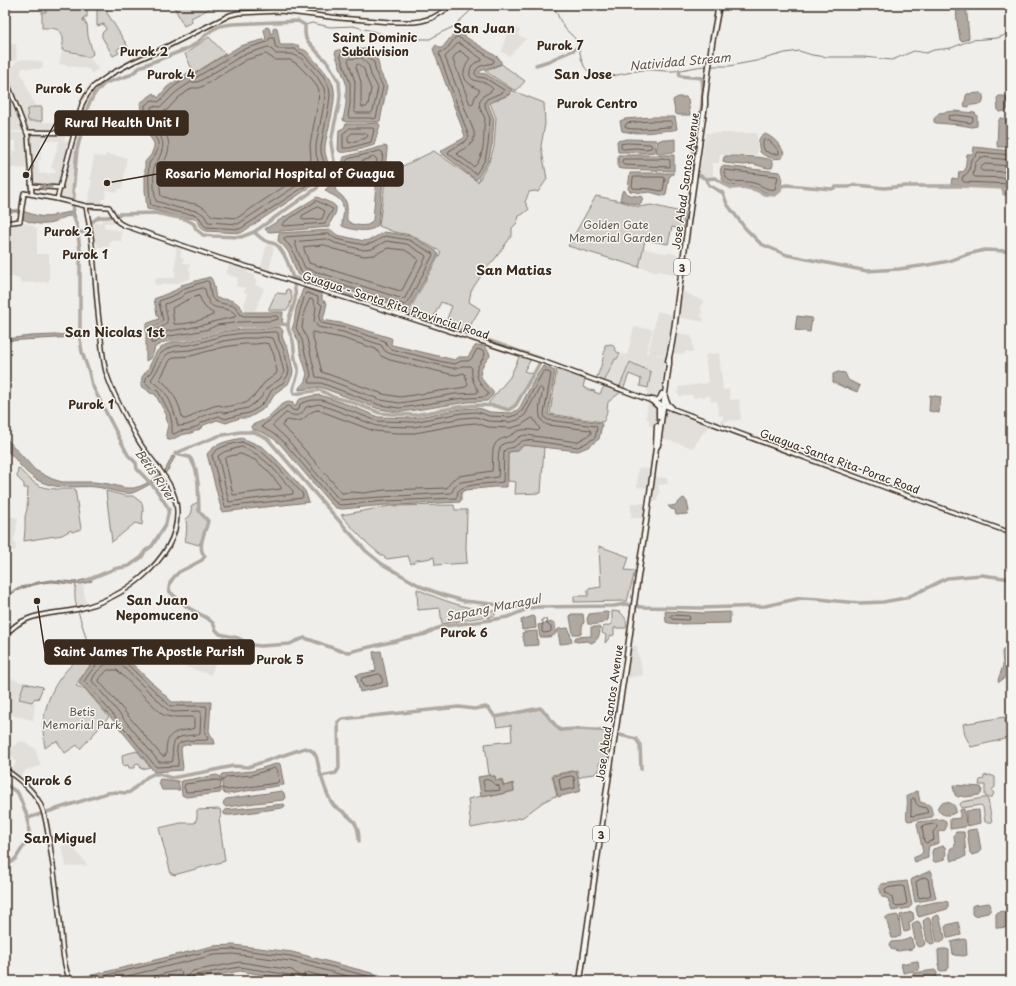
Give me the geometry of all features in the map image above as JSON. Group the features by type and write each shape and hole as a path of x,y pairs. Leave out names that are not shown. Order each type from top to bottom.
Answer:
{"highway":[{"name":"Jose Abad Santos Avenue","path":"580,981 646,522 656,448 655,445 670,364 669,359 694,174 705,101 707,97 719,5"},
{"path":"651,400 658,401 664,394"},
{"path":"664,394 667,403 672,408"},
{"path":"651,400 659,407 660,417"},
{"path":"660,417 666,409 672,408"}],"main road":[{"path":"57,199 82,104 86,95 100,81 133,62 230,15 238,13 280,11 339,18 390,22 414,22 432,18 451,6"},
{"path":"5,77 27,132 32,194"},
{"path":"27,132 75,132"},
{"path":"31,186 61,188"},
{"path":"5,223 20,219 24,193 86,206 90,229 106,371 119,402 140,443 164,475 173,493 177,510 176,530 164,554 131,586 105,601 79,609 49,613 30,618 15,626 5,636"},
{"name":"Guagua - Santa Rita Provincial Road","path":"86,206 110,207 118,222 123,225 208,255 542,361 662,404"},
{"name":"Guagua-Santa Rita-Porac Road","path":"662,404 1011,533"},
{"path":"5,769 33,793 43,812 47,828 58,904 65,966 69,979"}],"shaded area":[{"path":"511,26 520,30 518,35 526,39 509,56 502,52 507,30 510,30"},
{"path":"16,44 17,60 6,63 7,70 5,72 5,45"},
{"path":"62,51 76,54 88,59 90,58 98,69 92,73 88,69 59,64"},
{"path":"23,59 43,62 42,69 22,68 21,73 35,106 27,109 27,121 69,123 71,124 71,127 75,128 74,132 29,130 27,132 14,96 5,77 5,74 17,61"},
{"path":"111,75 114,80 104,84 95,92 88,105 81,133 76,131 83,103 93,87"},
{"path":"13,98 25,131 5,131 5,102"},
{"path":"5,132 27,133 30,169 6,167 8,157 13,156 12,151 16,151 16,141 7,141 7,145 5,145"},
{"path":"29,132 66,133 64,141 72,142 63,181 75,137 80,138 72,202 58,200 61,185 32,185","holes":["42,140 59,141 51,168 56,171 55,173 39,174 38,160 41,160"]},
{"path":"706,133 757,133 757,155 720,155 719,163 713,163 713,178 704,177 699,172"},
{"path":"106,154 127,158 122,189 118,189 118,192 106,190 105,199 102,199 101,206 87,205 92,180 90,179 94,156 105,157"},
{"path":"101,218 114,218 115,223 104,223 104,228 122,231 121,241 110,241 109,247 98,247 97,243 93,243 90,224 102,222"},
{"path":"23,222 37,229 37,254 49,254 49,282 20,283 20,278 14,277 9,277 9,281 5,281 5,227 7,236 6,224"},
{"path":"267,244 274,246 269,272 260,270"},
{"path":"176,246 182,248 180,256 184,258 183,263 190,264 190,279 175,284 155,285 155,278 175,278"},
{"path":"643,248 681,256 677,276 639,267"},
{"path":"230,263 248,269 247,273 255,275 254,279 257,280 255,285 264,288 255,311 245,311 244,304 248,294 244,292 245,288 236,286 238,278 226,274"},
{"path":"682,291 703,301 701,317 704,318 703,322 678,317"},
{"path":"657,311 672,315 665,355 655,354 665,356 660,397 656,400 646,397 651,372 630,361 619,388 604,383 615,360 618,359 620,354 627,355 634,327 653,329 646,353 648,353"},
{"path":"675,332 691,336 693,341 693,352 685,351 685,354 672,353"},
{"path":"719,353 723,390 729,389 730,400 739,399 741,420 725,421 725,426 721,426 723,415 719,416 717,401 711,402 710,396 693,398 692,395 679,396 679,394 677,394 677,391 679,391 678,387 708,383 705,355"},
{"path":"648,401 655,404 658,410 656,427 649,426 649,421 646,417"},
{"path":"667,409 711,425 703,433 693,448 661,438 665,412"},
{"path":"638,468 649,469 647,488 637,487"},
{"path":"653,477 667,478 668,484 658,485 660,492 657,501 650,502"},
{"path":"631,503 645,503 645,518 631,518"},
{"path":"8,516 18,518 14,539 16,550 9,551 5,544 5,527"},
{"path":"76,585 83,585 86,606 78,608 75,589"},
{"path":"204,639 205,640 202,645 203,648 211,652 210,655 217,658 211,675 184,666 191,641 200,646"},
{"path":"631,646 637,646 643,675 628,678 628,668"},
{"path":"5,676 24,683 19,698 17,697 17,699 35,703 33,720 5,714"},
{"path":"23,741 35,748 41,766 26,770 18,779 9,770 15,765 16,761 11,755 9,749"},
{"path":"70,843 87,865 66,867 61,846"}],"green space":[{"path":"58,5 87,5 87,17 84,17 83,21 87,24 88,36 93,54 88,58 77,53 62,50 63,40 61,32 56,29 42,28 42,12 46,12 46,7"},
{"path":"98,5 108,5 106,11 128,47 123,50 120,47 117,50 119,53 113,56 102,37 102,33 106,29 104,24 97,26"},
{"path":"173,5 215,6 191,18 192,22 184,26"},
{"path":"209,37 225,54 195,73 185,54"},
{"path":"502,64 525,81 517,90 514,90 485,71"},
{"path":"514,91 544,103 545,124 541,146 547,179 538,192 529,192 525,202 529,209 519,216 517,223 512,228 512,235 495,259 484,271 471,291 469,302 480,309 467,331 445,324 452,306 441,302 432,320 409,311 441,252 411,235 394,232 379,226 386,174 434,151 478,182 489,162 494,147 496,118 490,103 511,94"},
{"path":"33,107 42,107 42,121 28,121 27,110"},
{"name":"Golden Gate Memorial Garden","path":"596,196 639,207 651,205 685,213 683,229 672,227 668,244 645,240 639,267 568,246"},
{"path":"287,289 290,290 292,298 289,308 286,310 269,310 276,293 286,294"},
{"path":"612,344 620,354 617,359 615,359 604,382 596,379 602,362 605,345"},
{"path":"520,355 531,359 524,371 532,374 515,405 508,409 489,405 489,402 510,377"},
{"path":"630,362 651,372 648,388 640,386 641,379 629,374 623,390 619,388"},
{"path":"557,368 585,379 583,387 595,391 594,392 600,394 604,386 621,392 608,402 606,415 603,422 550,414"},
{"path":"524,445 544,447 541,493 515,494 516,482 508,481 508,452 517,451"},
{"path":"18,468 40,486 52,489 75,489 81,529 72,532 71,530 62,535 24,541 28,488 24,488 24,484 17,477"},
{"path":"106,491 126,496 133,496 142,503 143,510 142,525 135,523 112,542"},
{"path":"198,502 199,511 207,522 205,532 199,545 185,541 187,530 186,519 192,512 191,506"},
{"path":"454,505 455,510 467,510 467,563 435,565 434,557 417,560 411,564 408,556 387,559 368,544 341,515 390,506"},
{"path":"599,546 629,557 625,570 635,571 627,601 574,602 574,596 588,596 588,589 601,587"},
{"path":"417,589 455,604 475,609 495,611 495,615 488,618 488,616 442,624 440,608 418,610"},
{"path":"612,611 620,612 626,619 627,626 626,628 614,628 614,635 610,636 605,643 606,635 602,633 603,627 612,624"},
{"name":"Betis Memorial Park","path":"82,656 90,666 76,686 85,689 109,717 80,749 77,745 65,753 57,741 45,748 43,726 44,716 50,696 66,670"},
{"path":"24,683 43,687 38,699 35,698 32,702 19,699"},
{"path":"540,709 560,731 576,729 612,731 608,759 601,758 599,771 595,774 586,775 579,778 577,770 552,775 557,796 543,802 523,817 471,828 468,799 514,791 513,783 504,786 502,779 496,781 495,776 489,775 485,744 512,741 511,725 497,727 495,718"},
{"path":"1004,717 1009,738 971,747 965,735 963,724"},
{"path":"137,751 150,767 141,769 139,763 135,764 135,768 129,768 128,765 123,766 122,755"},
{"path":"990,775 995,777 995,787 992,790 994,794 990,798 985,796 985,785 979,785 980,780 984,779 984,776"},
{"path":"987,798 988,800 992,822 985,822 983,807 981,805 961,808 960,804 962,802"},
{"path":"220,809 221,817 219,819 225,861 174,875 171,874 159,828 181,823 195,823 197,810"}],"water":[{"path":"958,5 966,5 969,37 968,39 962,41 960,40 956,13"},
{"path":"266,27 269,28 271,34 273,33 273,28 277,28 280,45 298,45 300,49 306,51 325,71 333,85 333,106 325,146 325,153 328,163 312,186 241,233 205,231 199,226 195,219 147,209 145,162 151,155 154,143 141,128 144,125 145,116 141,110 140,103 154,93 158,98 167,87 192,70 195,73 240,46 266,39 264,30"},
{"path":"456,31 499,58 501,64 480,71 479,73 486,74 512,90 509,94 488,104 494,119 492,145 488,161 476,180 441,153 442,150 465,136 433,49 436,45 442,48"},
{"path":"367,49 370,51 372,57 377,59 380,72 387,86 380,121 346,122 343,120 346,104 346,83 335,53 338,50"},
{"path":"981,93 983,95 982,104 968,107 964,106 967,94"},
{"path":"999,96 1007,97 1008,108 1006,111 998,111 997,98"},
{"path":"678,97 686,97 688,99 690,115 678,115 675,113 673,100"},
{"path":"954,111 975,113 977,116 977,126 972,127 934,122 934,119 939,113"},
{"path":"675,117 677,129 642,133 622,131 620,121 625,119"},
{"path":"1000,118 1006,120 1006,147 998,147 997,145 998,123"},
{"path":"378,123 380,125 374,145 347,152 340,152 338,150 339,130 344,128 346,124"},
{"path":"765,134 777,142 784,154 782,158 770,158 760,152 759,139"},
{"path":"628,139 656,140 655,152 618,152 617,141"},
{"path":"663,139 675,139 675,152 656,152 658,141"},
{"path":"384,146 387,147 387,150 384,176 343,171 332,181 329,177 342,164 344,157"},
{"path":"974,147 1011,151 1011,187 951,185 952,178 958,179 959,172 965,171 967,154 973,154"},
{"path":"618,155 674,155 674,171 618,168"},
{"path":"725,156 764,158 773,161 773,165 772,168 767,168 753,164 744,165 725,163 723,161"},
{"path":"722,166 780,172 782,178 779,190 776,193 770,194 749,186 730,185 723,180 720,171"},
{"path":"630,173 674,173 669,177 666,195 664,196 650,192 641,193 630,191 628,189"},
{"path":"345,174 383,180 378,225 375,228 370,230 361,230 342,226 344,209 342,203 325,190 340,176","holes":["347,178 374,181 376,184 373,220 368,225 351,223 347,220 347,208 344,198 336,191 335,187 342,179"]},
{"path":"623,190 627,194 643,197 641,204 639,205 620,200"},
{"path":"317,197 333,204 336,207 330,227 270,232 265,229"},
{"path":"72,205 74,205 76,218 68,216 47,224 27,221 17,212 5,212 5,209 18,210 49,217 71,212"},
{"path":"331,230 337,235 364,241 372,239 384,232 411,236 436,251 438,255 409,308 407,309 297,274 288,252 278,241 279,233"},
{"path":"210,277 214,284 216,298 236,302 244,312 283,312 282,324 240,326 218,329 210,333 190,337 170,339 155,347 152,357 146,361 146,324 159,319 154,299 176,290 181,285"},
{"path":"305,288 322,294 322,300 327,303 323,320 346,324 391,338 392,345 455,360 459,357 468,357 475,346 480,345 487,348 490,356 480,373 484,382 493,392 493,395 487,401 468,402 398,412 379,409 320,387 299,390 305,381 307,374 300,351 299,342 292,329 296,309 303,289"},
{"path":"797,316 812,318 810,332 795,330"},
{"path":"280,327 283,331 282,336 288,348 293,371 288,384 274,394 272,399 262,410 248,418 240,418 226,423 217,420 204,425 200,429 191,433 168,440 166,434 168,425 167,416 155,394 150,393 141,386 142,377 157,351 165,345 175,342 184,342 221,332 242,329"},
{"path":"80,335 74,337 5,341 5,339 31,336"},
{"path":"543,366 555,371 548,415 601,423 602,425 599,439 588,447 578,451 524,445 516,451 508,452 507,487 465,490 461,493 460,502 386,505 342,509 336,508 330,503 280,444 263,433 252,429 251,427 252,425 267,418 278,407 285,403 292,402 295,407 300,399 320,395 378,417 413,418 461,409 476,408 490,412 512,413 519,409"},
{"path":"838,372 845,373 848,380 860,386 857,392 833,382 833,374"},
{"path":"930,395 941,397 939,413 929,411"},
{"path":"5,437 35,470 52,479 62,482 94,482 125,488 134,488 151,481 166,469 172,456 175,457 168,470 161,477 146,487 132,493 124,493 96,487 60,487 39,481 21,467 7,450 5,445"},
{"path":"242,438 263,447 277,460 305,491 309,502 222,512 207,454 219,444"},
{"path":"684,498 687,502 689,511 687,514 676,515 675,510 668,506 676,505"},
{"path":"91,578 92,581 82,584 52,582 21,589 13,593 5,603 5,598 15,589 38,582 52,580 75,582"},
{"path":"665,611 705,613 730,612 730,623 669,623 666,622"},
{"path":"609,613 608,620 598,624 588,624 587,619 589,614"},
{"path":"571,614 583,614 584,622 581,634 573,634 570,617"},
{"path":"533,616 535,617 536,628 522,630 521,620"},
{"path":"553,622 555,623 555,635 540,637 538,625"},
{"path":"591,627 600,628 599,635 595,641 591,643 588,641 575,641 576,637 591,636"},
{"path":"568,628 572,642 560,644 557,630"},
{"path":"537,631 538,645 525,646 522,633"},
{"path":"1005,649 1011,649 1011,668 1004,679 999,682 998,680 1003,666 1002,652"},
{"path":"381,651 388,686 360,692 356,675 376,671 373,652"},
{"path":"104,655 123,655 172,702 211,702 209,731 215,744 190,744 182,746 182,770 154,772 107,713 85,688 79,684 82,676 100,657"},
{"path":"279,763 284,785 228,794 223,792 222,774 252,771"},
{"path":"576,771 581,791 558,797 553,776"},
{"path":"217,775 220,777 220,793 186,797 182,795 181,781"},
{"path":"490,775 491,777 495,776 496,781 501,780 503,786 513,784 514,791 492,796 492,794 481,796 478,777"},
{"path":"160,779 178,781 180,790 162,790 159,783"},
{"path":"953,785 981,787 982,790 981,794 979,795 958,797 955,795"},
{"path":"282,791 285,798 283,800 226,807 223,804 226,799"},
{"path":"916,791 918,792 920,802 930,805 933,815 932,817 909,821 907,820 907,796"},
{"path":"946,802 953,805 956,812 951,815 946,815 939,812 938,806"},
{"path":"284,804 285,806 282,808 232,815 224,814 225,810"},
{"path":"964,809 966,823 966,811 979,810 980,823 968,826 967,824 965,827 950,829 950,819 960,818 960,810"},
{"path":"942,819 946,821 946,828 945,830 938,832 939,843 929,846 928,858 915,862 913,858 923,852 917,824 918,822"},
{"path":"976,829 978,832 981,850 972,855 970,853 967,831"},
{"path":"956,832 964,832 966,856 951,861 950,849 955,846 954,835"},
{"path":"943,846 946,850 944,860 939,862 933,861 933,849"},
{"path":"930,871 932,872 932,881 936,898 915,902 911,881 912,879"},
{"path":"907,881 912,905 909,908 892,911 888,899 882,897 879,886 881,884"},
{"path":"945,901 948,902 947,909 919,917 918,916 916,909 917,906"},
{"path":"989,903 991,908 988,913 974,916 972,914 972,906"},
{"path":"1004,911 1007,914 1011,914 1011,927 997,928 996,914"},
{"path":"912,912 914,919 909,923 910,930 904,932 900,915"},
{"path":"897,915 899,917 901,935 896,938 892,938 886,917"},
{"path":"938,915 945,938 942,942 938,943 932,919"},
{"path":"929,918 931,922 935,942 934,944 927,941 923,921"},
{"path":"918,921 920,923 925,944 918,947 916,945 912,925"},
{"path":"958,922 961,935 949,938 947,937 945,927"},
{"path":"911,938 914,947 912,949 898,951 891,949 889,945 891,942"},
{"path":"964,939 966,940 967,955 954,955 951,942"},
{"path":"233,945 292,952 402,981 299,981 240,971 185,981 61,981 97,974 213,946"},
{"path":"938,950 949,950 949,968 944,971 939,970"},
{"path":"916,961 918,962 919,970 903,973 901,964"},
{"path":"935,970 937,973 936,979 912,979 913,973"}],"waterway":[{"path":"305,25 312,23 330,27 353,26 398,40 411,41 430,39 453,27 476,5"},
{"name":"Natividad Stream","path":"553,5 564,27 576,40 584,66 589,72 596,75 612,76 648,70 674,71 707,66"},
{"path":"73,210 77,150 88,106 95,93 104,84 130,75 142,66 184,50 194,45 212,30 220,26 232,24 298,21 305,25 306,39 328,63 339,82 340,95 331,143 334,161 323,175 317,188 254,232 241,237 203,235 196,229 194,224 185,219 155,213 119,214 108,217 99,217 89,224 89,231 78,233"},
{"name":"Natividad Stream","path":"710,66 729,66 799,51 827,57 865,57 892,60 914,51 926,53 934,50 951,48 971,40 997,38 1003,36 1011,30"},
{"path":"536,65 552,60 578,47"},
{"path":"679,70 680,76 702,78 703,86 700,118 694,145 691,173"},
{"path":"697,174 706,179 709,185 723,193 727,204 745,228 761,244 787,255 867,271 928,265 949,261 985,250 1011,252"},
{"path":"706,179 715,178 732,188 743,187 756,190 764,194 775,195 780,191 781,186 787,185 832,189 836,187 849,187 854,185 884,188 906,186 959,186 1003,188 1004,194 1011,194"},
{"name":"Betis River","path":"73,215 77,226 80,250 80,339 82,352 92,385 128,455 136,463 137,469 155,488 169,509 166,524 152,546 145,551 142,557 129,566 114,569 87,580"},
{"path":"254,232 266,241 276,244 279,247 287,261 292,274 294,281 295,300 288,326 293,341 295,359 298,367 298,375 293,388 294,394 320,390 333,397 349,401 380,413 392,414 414,415 477,405 495,406 509,410 516,405 542,359 461,331 292,277"},
{"path":"166,341 191,338 218,330 240,326 288,325"},
{"path":"176,453 218,436 240,432 254,432 267,438 366,551 382,564 422,587 443,595 464,601 528,608"},
{"name":"Sapang Maragul","path":"175,454 189,457 191,459 196,470 199,511 208,521 201,544 202,553 205,556 202,560 179,572 174,577 170,583 170,592 187,607 213,623 216,630 220,634 238,638 252,645 260,646 290,644 305,638 341,651 349,652 426,634 445,626 508,617 530,608 537,607 614,606 625,604 641,607 700,608 765,606 801,598 860,603 883,602 905,598 947,578 982,575 1011,579"},
{"path":"76,584 75,596 77,608"},
{"path":"78,611 87,641"},
{"path":"88,641 92,652"},
{"path":"321,776 336,773 339,768 338,722 342,719 459,707 474,709 486,707 495,717 540,708 560,730 576,729 612,731"},
{"path":"620,735 636,739 640,745 641,769"},
{"path":"28,818 107,793 130,792 147,777 153,774 159,774 171,778 233,766 248,767 305,748 312,751 316,756 323,783 334,806 346,814 355,823 359,841"},
{"path":"5,784 18,793 28,818 29,835 16,858 5,868"}],"place":[{"name":"Rural Health Unit I","path":"26,175"},
{"name":"Rosario Memorial Hospital of Guagua","path":"107,183"},
{"name":"Saint James The Apostle Parish","path":"37,601"}],"district":[{"name":"San Juan","path":"484,27"},
{"name":"Saint Dominic Subdivision","path":"375,44"},
{"name":"Purok 7","path":"560,45"},
{"name":"Purok 2","path":"144,51"},
{"name":"San Jose","path":"583,73"},
{"name":"Purok 4","path":"171,74"},
{"name":"Purok 6","path":"59,88"},
{"name":"Purok Centro","path":"597,103"},
{"name":"Purok 2","path":"68,231"},
{"name":"Purok 1","path":"85,254"},
{"name":"San Matias","path":"514,269"},
{"name":"San Nicolas 1st","path":"115,331"},
{"name":"Purok 1","path":"91,404"},
{"name":"San Juan Nepomuceno","path":"157,606"},
{"name":"Purok 6","path":"464,632"},
{"name":"Purok 5","path":"280,659"},
{"name":"Purok 6","path":"48,780"},
{"name":"San Miguel","path":"60,837"}]}
